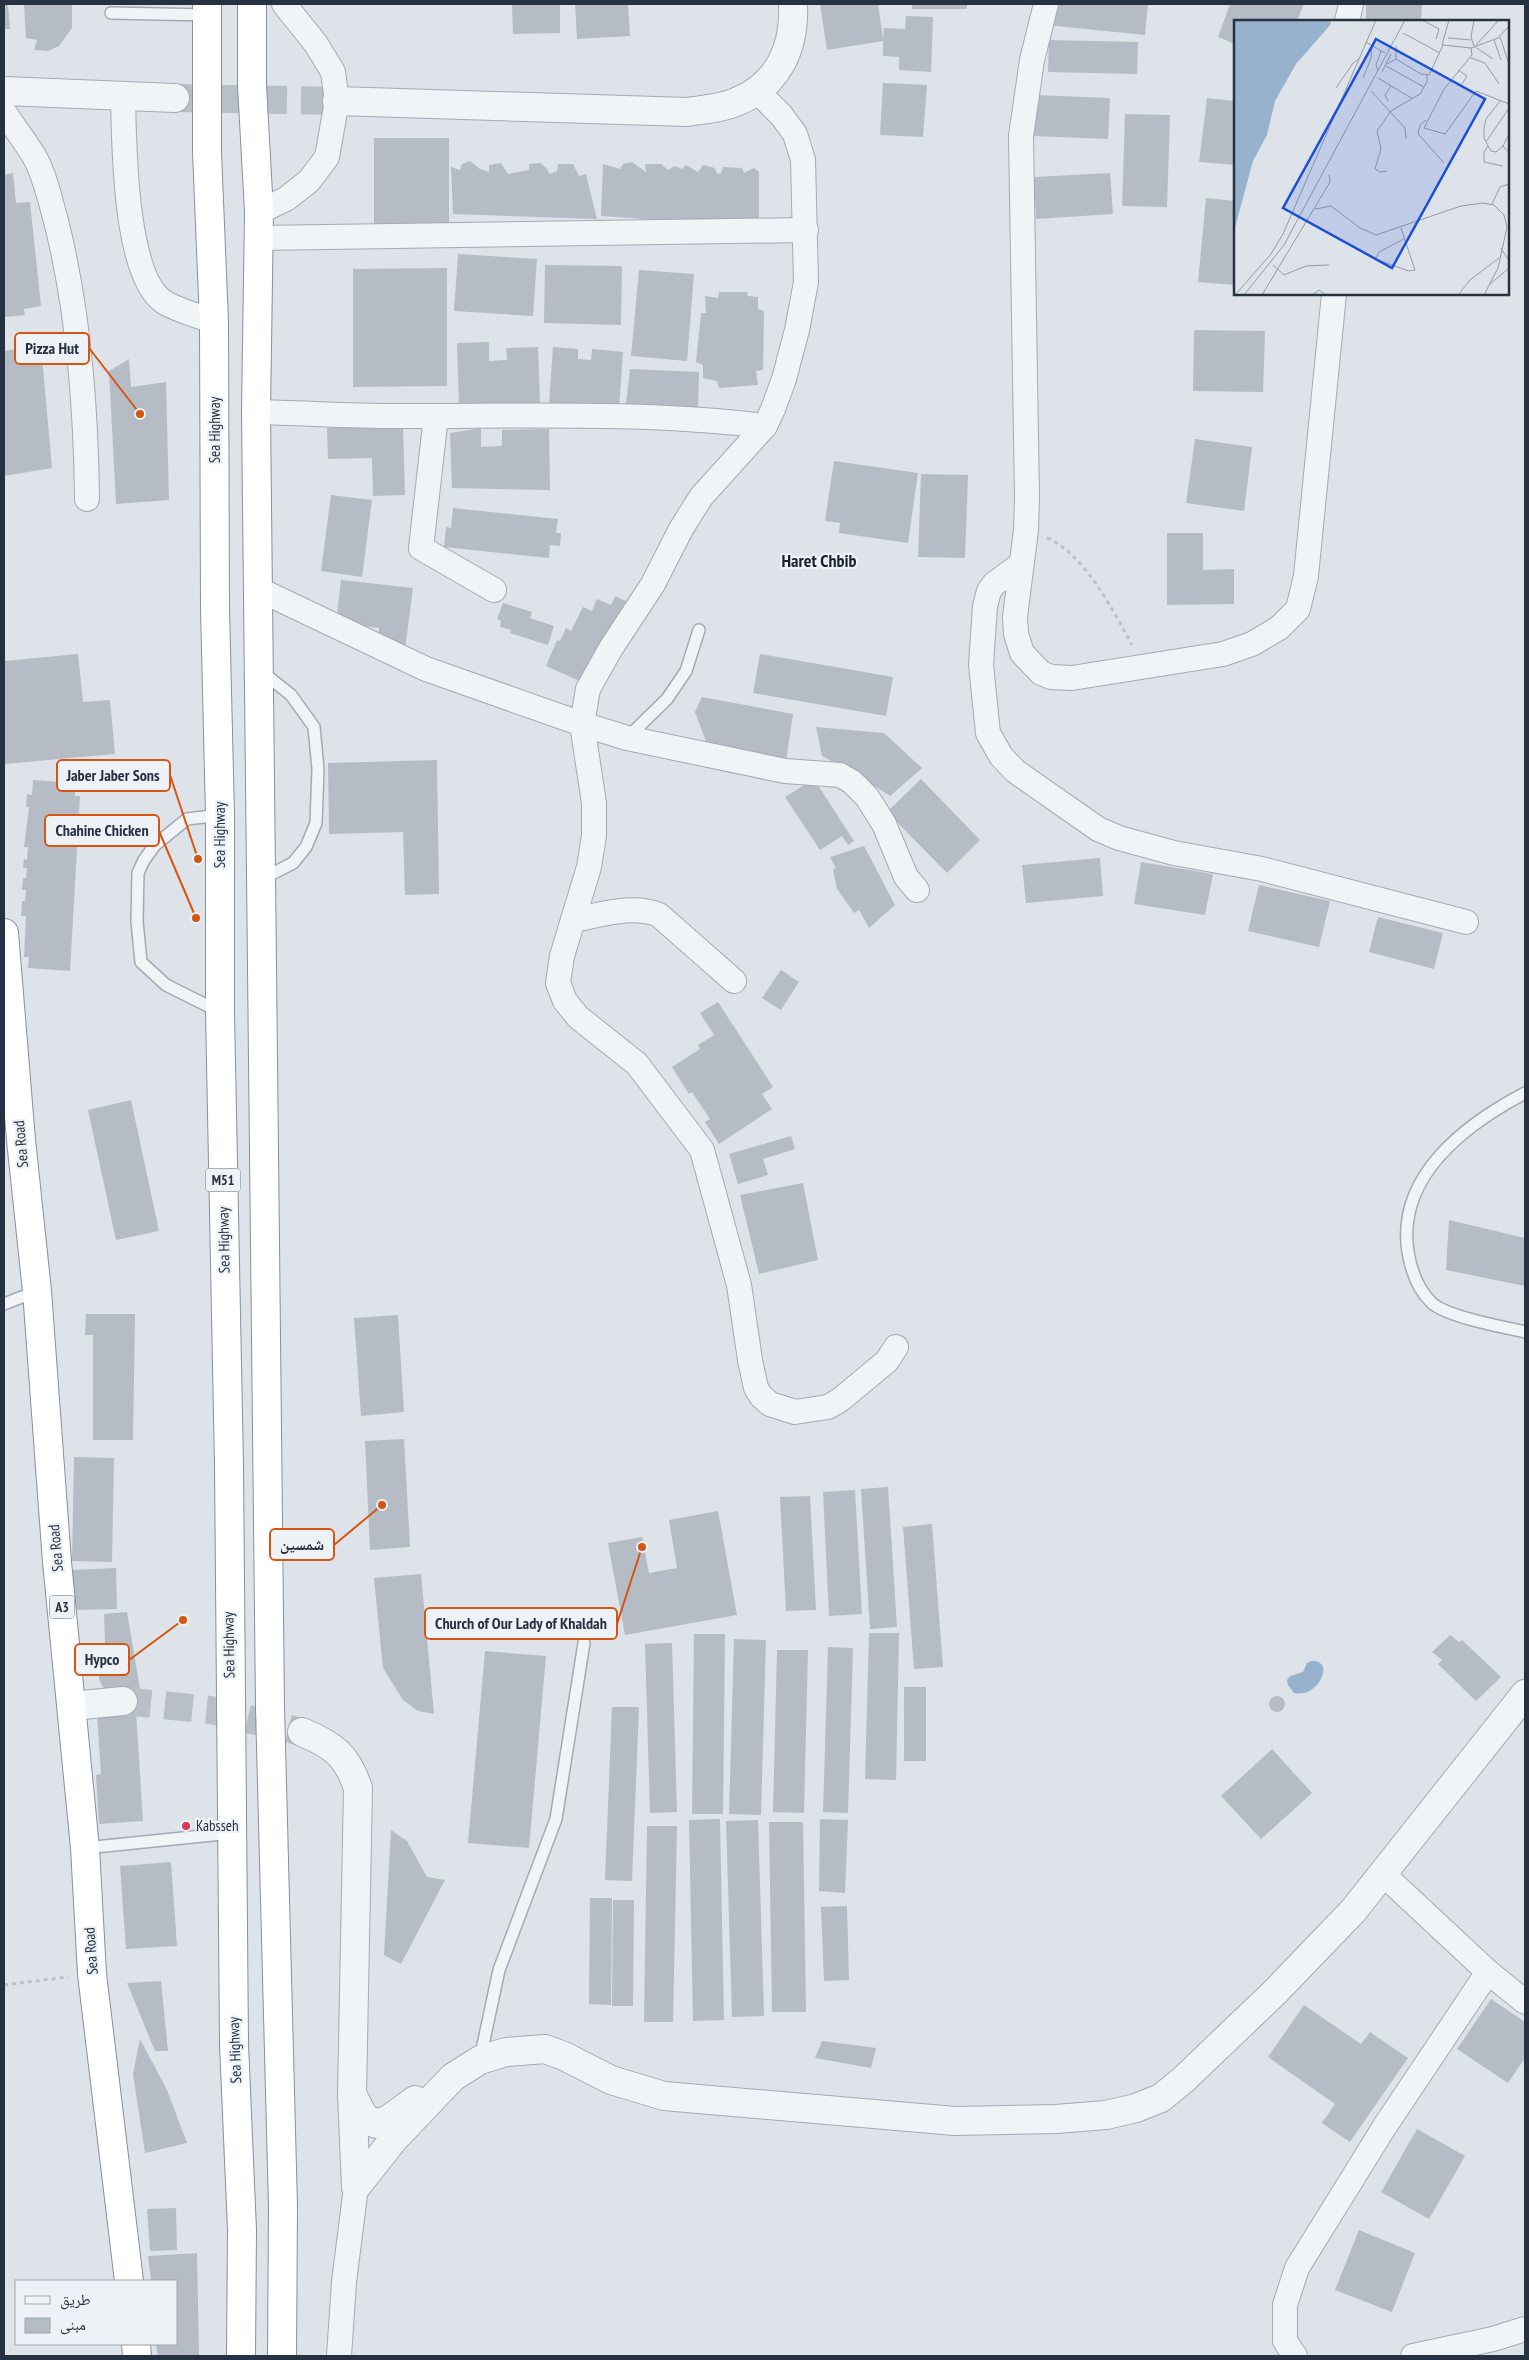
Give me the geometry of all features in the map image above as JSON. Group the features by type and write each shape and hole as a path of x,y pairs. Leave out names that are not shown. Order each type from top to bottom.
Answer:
{"highway":[{"path":"252,4 252,85 259,225 256,412 260,590 270,1707 283,2206 282,2356"},
{"name":"Sea Highway","path":"207,10 208,152 214,322 215,608 220,815 220,1012 229,1465 228,1585 234,2044 242,2230 240,2356"},
{"name":"Sea Road","path":"4,933 23,1159 37,1291 57,1562 85,1848 92,1974 129,2280"}],"street":[{"path":"259,225 286,199 309,181 327,157 337,101 333,72 316,44 284,4"},
{"path":"337,101 688,112 736,103 757,91 775,73 788,51 794,26 793,4"},
{"path":"1046,4 1032,60 1021,136 1027,418 1026,530 1020,565 1015,617 1016,634 1022,653 1041,673 1051,677 1072,678 1223,654 1252,644 1279,628 1298,609 1306,576 1334,295"},
{"path":"1346,20 1351,4"},
{"path":"757,91 781,115 795,134 803,160 806,282 797,330 784,379 765,426 701,497 681,529 653,584 596,674 588,690 582,724 594,803 594,836 588,867 562,956 558,983 565,1001 578,1017 598,1035 619,1048 637,1064 702,1150 739,1285 750,1360 756,1388 762,1396 770,1404 795,1412 828,1407 840,1400 887,1361 896,1347"},
{"path":"4,92 175,98"},
{"path":"123,96 130,212 138,255 146,278 164,301 214,322"},
{"path":"4,112 35,157 50,198 68,274 82,378 87,499"},
{"path":"259,225 806,230"},
{"path":"256,412 687,418 765,426"},
{"path":"436,416 421,548 494,590"},
{"path":"1020,565 999,580 989,591 981,665 988,733 1001,756 1015,771 1098,829 1119,838 1174,852 1289,876 1466,922"},
{"path":"260,590 426,669 582,724 627,738 786,771 840,775 852,782 867,798 884,824 906,877 917,890"},
{"path":"573,920 632,910 646,910 659,915 734,981"},
{"path":"356,2187 394,2139 453,2078 480,2060 506,2052 545,2049 564,2056 611,2080 664,2096 955,2121 1056,2119 1106,2115 1136,2108 1152,2101 1183,2080 1320,1947 1383,1874 1525,1694"},
{"path":"72,1706 123,1701"},
{"path":"302,1732 330,1744 347,1764 358,1788 352,2094 356,2187 344,2282 339,2356"},
{"path":"1383,1874 1488,1972 1525,2002"},
{"path":"1295,2356 1285,2341 1285,2304 1297,2268 1385,2126 1488,1972"},
{"path":"352,2094 364,2117 376,2124 389,2119 422,2095 439,2091"},
{"path":"1413,2356 1525,2329"}],"lane":[{"path":"111,13 207,10"},
{"path":"627,738 667,699 686,671 699,630"},
{"path":"260,670 291,695 314,727 318,769 316,823 306,847 293,863 262,879"},
{"path":"220,815 187,819 155,845 144,860 138,873 137,922 141,962 166,985 220,1012"},
{"path":"1525,1093 1494,1110 1447,1146 1425,1175 1413,1195 1405,1235 1411,1268 1420,1288 1432,1304 1444,1310 1490,1325 1525,1332"},
{"path":"4,1304 37,1291"},
{"path":"480,2060 499,1970 556,1819 584,1644"},
{"path":"85,1848 232,1833"}],"path":[{"path":"1026,530 1052,540 1084,567 1112,608 1144,666"},
{"path":"4,1985 92,1974"}],"water":[{"path":"1311,1661 1319,1662 1323,1666 1321,1678 1317,1685 1310,1690 1303,1693 1294,1693 1287,1680 1290,1676 1303,1672 1307,1663"}],"building":[{"path":"4,4 8,4 10,29 4,29"},
{"path":"24,4 72,4 72,28 59,46 48,51 34,50 37,40 26,38"},
{"path":"512,4 560,4 560,33 513,34"},
{"path":"575,4 628,4 630,36 577,39"},
{"path":"820,4 878,4 883,39 884,28 905,29 906,16 933,17 931,72 899,70 899,57 883,56 883,41 827,50"},
{"path":"912,4 967,4 967,9 912,9"},
{"path":"1049,4 1148,4 1145,35 1046,25"},
{"path":"1230,4 1304,4 1297,20 1234,20 1234,44 1218,37"},
{"path":"1366,4 1422,4 1421,20 1366,20"},
{"path":"1049,40 1138,42 1137,74 1048,72"},
{"path":"883,83 927,85 923,137 880,135"},
{"path":"1035,95 1110,98 1108,139 1033,136"},
{"path":"1207,98 1234,101 1234,165 1199,162"},
{"path":"1125,114 1170,115 1167,207 1122,206"},
{"path":"374,138 449,138 449,233 374,233"},
{"path":"470,161 480,169 489,172 489,165 501,163 508,174 529,170 529,164 540,163 550,174 557,171 558,164 573,164 579,176 586,174 597,219 453,214 451,167 460,170 462,164"},
{"path":"632,162 646,172 645,164 661,164 668,170 675,166 682,169 686,165 698,172 703,165 715,168 717,174 721,173 723,167 742,168 744,173 754,168 759,172 759,227 601,216 603,164 620,169 623,164"},
{"path":"13,173 16,203 30,202 41,306 24,309 25,315 4,317 4,175"},
{"path":"1110,173 1113,214 1036,219 1034,177"},
{"path":"1206,198 1234,201 1234,285 1198,282"},
{"path":"458,254 537,259 533,316 454,311"},
{"path":"545,265 622,266 621,325 544,323"},
{"path":"447,268 447,386 353,387 353,269"},
{"path":"639,270 694,274 687,361 631,356"},
{"path":"719,292 747,292 748,296 758,297 758,309 764,311 763,370 756,371 758,385 719,388 717,381 703,378 703,365 696,362 701,313 706,313 705,296 718,298"},
{"path":"1194,330 1265,331 1263,392 1193,391"},
{"path":"489,342 489,361 507,360 506,348 538,347 540,404 459,407 457,343"},
{"path":"41,346 52,468 4,476 4,351"},
{"path":"553,347 578,349 578,359 591,360 592,349 623,352 619,409 549,404"},
{"path":"129,359 131,387 166,382 169,500 116,504 109,371"},
{"path":"630,369 699,372 698,408 626,404"},
{"path":"403,425 405,495 373,496 372,458 328,459 327,428"},
{"path":"481,428 481,447 502,446 502,430 549,429 550,490 452,488 450,433"},
{"path":"1195,439 1252,447 1244,511 1186,503"},
{"path":"834,461 918,473 908,543 839,533 840,523 825,521"},
{"path":"921,474 968,475 965,558 918,557"},
{"path":"331,495 372,500 362,577 321,571"},
{"path":"453,508 558,519 556,533 561,533 560,546 550,545 549,558 444,547 446,527 451,528"},
{"path":"1167,533 1203,533 1203,570 1234,569 1234,604 1167,605"},
{"path":"341,580 413,588 405,649 377,645 379,628 336,623"},
{"path":"615,596 626,601 588,685 546,666 557,640 560,641 566,628 571,631 583,607 592,611 597,599 611,605"},
{"path":"503,603 532,612 530,618 554,626 548,645 510,633 511,630 500,627 501,621 497,619"},
{"path":"78,654 83,702 110,700 115,754 4,764 4,661"},
{"path":"760,654 893,677 886,716 753,693"},
{"path":"702,697 793,714 786,761 708,747 695,712"},
{"path":"816,727 884,733 922,768 890,796 855,773 822,756"},
{"path":"437,760 439,894 405,895 403,832 329,834 328,763"},
{"path":"814,779 854,841 848,845 842,836 820,850 785,797"},
{"path":"921,779 980,840 947,873 887,812"},
{"path":"33,780 75,783 75,796 80,796 70,971 28,968 29,957 24,957 26,916 21,916 22,901 25,901 26,890 22,890 23,878 26,878 27,868 23,868 24,859 27,860 28,847 24,847 29,807 26,807 27,794 32,795"},
{"path":"864,846 895,905 869,928 859,910 854,913 837,889 833,870 836,868 830,857"},
{"path":"1100,858 1103,896 1026,903 1022,865"},
{"path":"1141,862 1213,874 1205,915 1134,904"},
{"path":"1259,885 1330,901 1319,947 1248,931"},
{"path":"1378,917 1443,933 1434,969 1369,952"},
{"path":"781,970 799,982 781,1010 762,998"},
{"path":"718,1002 773,1087 762,1094 772,1109 719,1144 705,1122 710,1119 692,1092 689,1094 672,1067 700,1049 698,1045 714,1035 700,1013"},
{"path":"131,1100 159,1231 116,1240 88,1110"},
{"path":"791,1136 795,1149 763,1159 768,1175 738,1184 729,1154"},
{"path":"803,1183 818,1260 759,1274 740,1195"},
{"path":"1449,1220 1525,1238 1525,1286 1446,1270"},
{"path":"86,1314 135,1314 133,1440 93,1440 93,1335 85,1335"},
{"path":"398,1315 404,1412 361,1416 354,1318"},
{"path":"404,1439 410,1547 370,1550 365,1441"},
{"path":"74,1457 114,1458 112,1562 72,1561"},
{"path":"888,1487 897,1627 870,1629 861,1489"},
{"path":"855,1490 862,1614 829,1616 823,1492"},
{"path":"810,1496 816,1610 786,1611 780,1497"},
{"path":"718,1511 737,1615 625,1635 608,1543 642,1537 649,1573 677,1568 669,1520"},
{"path":"932,1524 943,1667 914,1669 903,1527"},
{"path":"116,1568 117,1609 74,1610 72,1570"},
{"path":"421,1574 434,1714 418,1711 403,1700 383,1668 374,1578"},
{"path":"127,1612 140,1689 106,1694 99,1679 98,1661 102,1660 101,1643 105,1643 104,1614"},
{"path":"869,1633 899,1633 896,1780 865,1779"},
{"path":"694,1634 725,1634 723,1814 692,1814"},
{"path":"1450,1635 1459,1642 1462,1640 1501,1677 1476,1701 1438,1664 1442,1660 1432,1652"},
{"path":"734,1639 766,1640 761,1815 729,1814"},
{"path":"672,1643 677,1812 650,1813 645,1644"},
{"path":"828,1647 853,1648 848,1813 823,1812"},
{"path":"777,1650 808,1650 804,1813 773,1812"},
{"path":"485,1651 546,1656 529,1848 468,1843"},
{"path":"904,1687 926,1687 926,1761 904,1761"},
{"path":"1274,1696 1280,1696 1285,1701 1283,1710 1274,1712 1269,1707 1269,1701"},
{"path":"612,1707 639,1707 632,1881 605,1880"},
{"path":"136,1712 143,1821 99,1824 96,1775 101,1774 97,1715"},
{"path":"1272,1749 1312,1793 1261,1839 1221,1796"},
{"path":"720,1819 724,2020 693,2021 689,1820"},
{"path":"820,1819 848,1820 845,1893 819,1891"},
{"path":"758,1820 764,2016 732,2017 726,1821"},
{"path":"769,1822 803,1822 806,2012 772,2012"},
{"path":"647,1826 677,1826 673,2022 644,2022"},
{"path":"391,1830 407,1841 427,1877 445,1880 401,1964 384,1955"},
{"path":"171,1862 177,1946 126,1949 120,1866"},
{"path":"590,1898 612,1898 611,2005 589,2004"},
{"path":"613,1900 634,1900 633,2006 612,2006"},
{"path":"847,1906 849,1980 824,1981 821,1907"},
{"path":"161,1981 168,2051 155,2051 127,1983"},
{"path":"1491,1999 1525,2022 1525,2058 1508,2083 1457,2049"},
{"path":"1304,2005 1361,2044 1370,2032 1408,2058 1350,2142 1322,2123 1335,2104 1268,2057"},
{"path":"140,2039 167,2090 187,2143 145,2153 133,2074"},
{"path":"822,2041 876,2048 871,2068 815,2058"},
{"path":"1417,2129 1465,2156 1429,2219 1381,2192"},
{"path":"176,2208 177,2250 150,2251 147,2209"},
{"path":"1359,2230 1415,2253 1392,2312 1335,2290"},
{"path":"197,2253 199,2356 158,2356 156,2345 178,2345 178,2280 151,2280 148,2256"}],"tunnel":[{"path":"175,98 337,101"},
{"path":"123,1701 211,1710 302,1732"}],"place":[{"name":"Pizza Hut","path":"140,414"},
{"name":"Jaber Jaber Sons","path":"198,859"},
{"name":"Chahine Chicken","path":"196,918"},
{"name":"شمسين","path":"382,1505"},
{"name":"Church of Our Lady of Khaldah","path":"642,1547"},
{"name":"Hypco","path":"183,1620"},
{"name":"Kabsseh","path":"186,1826"}],"district":[{"name":"Haret Chbib","path":"819,561"}]}
